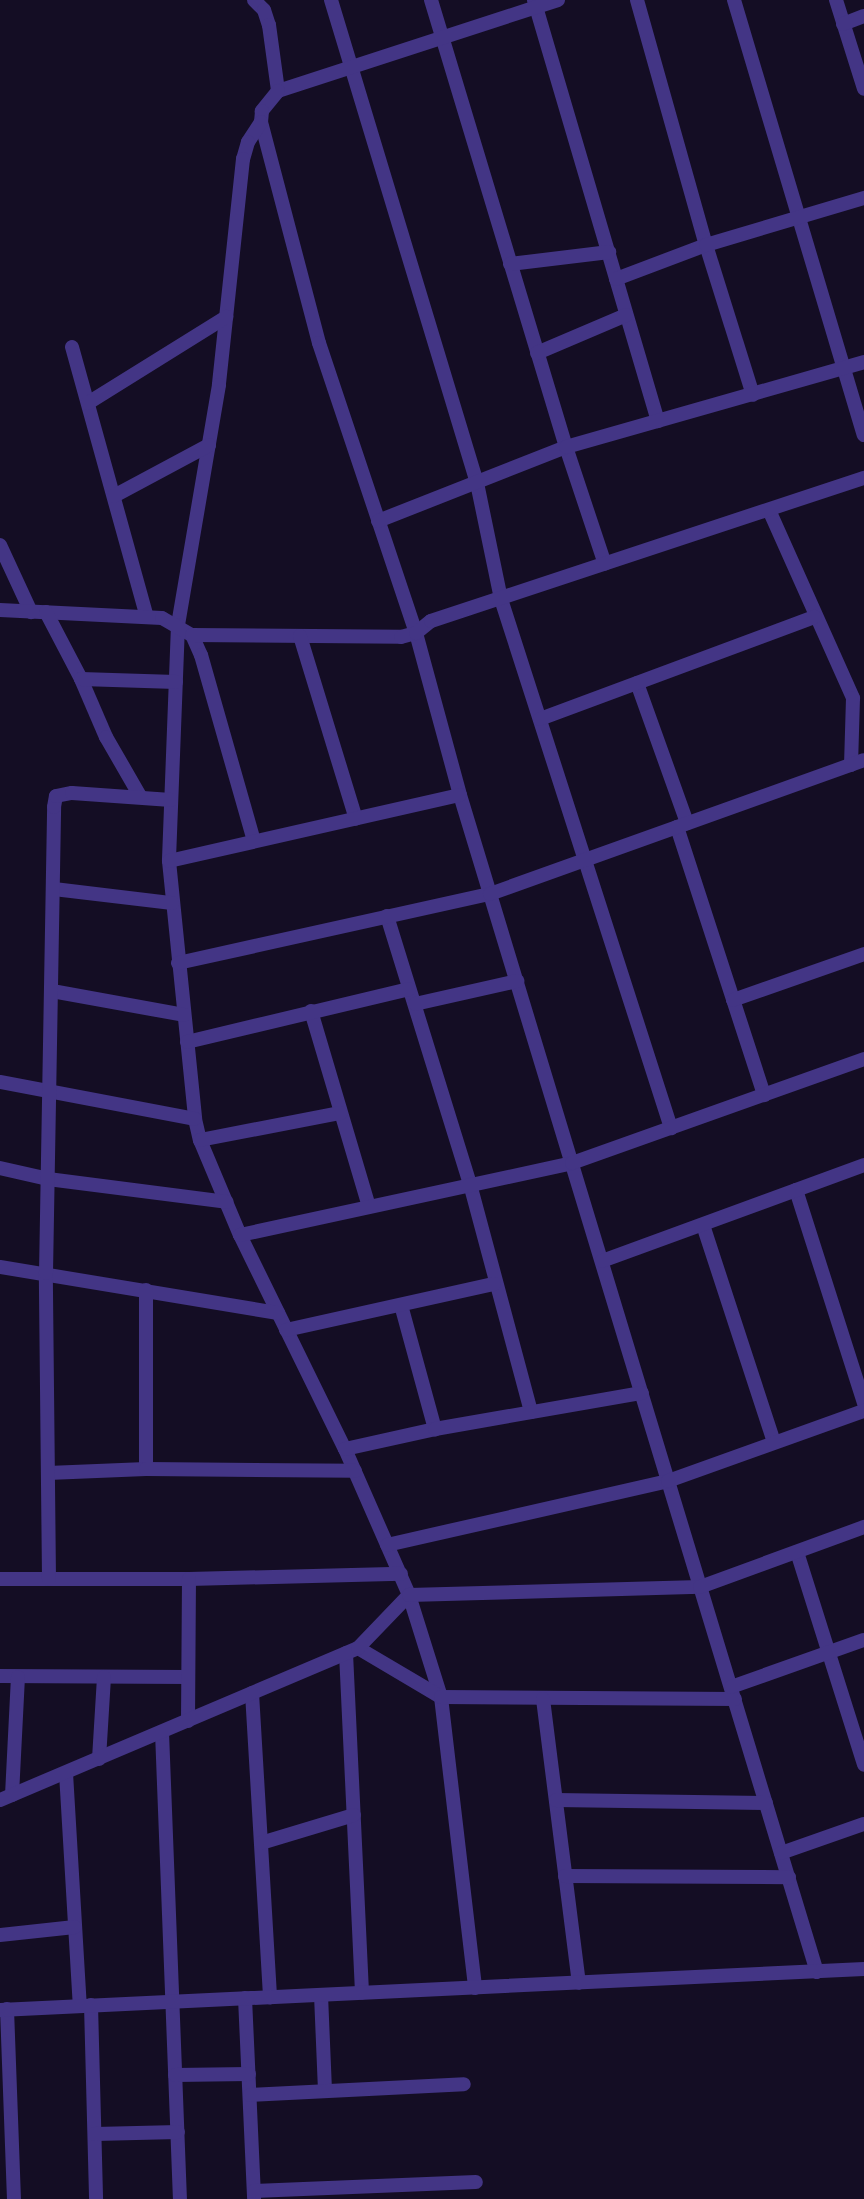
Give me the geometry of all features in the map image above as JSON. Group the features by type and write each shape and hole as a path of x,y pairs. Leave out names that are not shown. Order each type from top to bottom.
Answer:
{"street":[{"path":"254,0 264,10 269,26 278,91"},
{"path":"331,0 477,483 501,598 671,1128"},
{"path":"430,0 566,447 605,564"},
{"path":"558,0 535,3 441,39 278,91 262,111 261,122 319,343 416,633 460,795 817,1972"},
{"path":"637,0 706,245 753,395"},
{"path":"734,0 801,216 864,435"},
{"path":"836,0 864,89"},
{"path":"535,3 658,421"},
{"path":"843,24 864,16"},
{"path":"261,122 248,142 243,159 209,445 178,625 169,861 195,1119 200,1139 240,1236 345,1449 409,1595 441,1697 475,1988"},
{"path":"616,279 706,245 864,198"},
{"path":"510,264 609,252"},
{"path":"537,353 626,315"},
{"path":"88,404 226,317"},
{"path":"72,347 148,617"},
{"path":"378,521 566,447 864,362"},
{"path":"114,496 209,445"},
{"path":"192,635 401,637 416,633 431,621 864,478"},
{"path":"178,963 490,894 858,762 853,698 769,510"},
{"path":"0,545 38,612 81,679 106,737 140,796"},
{"path":"0,610 162,618 192,635 201,655 254,841"},
{"path":"540,719 815,617"},
{"path":"300,636 356,819"},
{"path":"81,679 176,682"},
{"path":"637,683 764,1095"},
{"path":"49,1579 46,1273 56,796 72,793 171,800"},
{"path":"169,861 460,795"},
{"path":"54,889 172,903"},
{"path":"387,916 470,1184 494,1284 531,1412"},
{"path":"733,1000 864,954"},
{"path":"415,1004 517,981"},
{"path":"187,1042 409,989"},
{"path":"52,991 184,1015"},
{"path":"311,1011 369,1207"},
{"path":"240,1236 572,1163 864,1059"},
{"path":"0,1082 195,1119"},
{"path":"200,1139 340,1113"},
{"path":"601,1261 864,1165"},
{"path":"0,1168 48,1179 227,1202"},
{"path":"796,1190 864,1403"},
{"path":"703,1224 774,1442"},
{"path":"0,1267 278,1313"},
{"path":"286,1330 494,1284"},
{"path":"146,1290 146,1469"},
{"path":"401,1305 435,1429"},
{"path":"345,1449 435,1429 642,1393"},
{"path":"387,1545 668,1481 864,1411"},
{"path":"48,1473 146,1469 355,1471"},
{"path":"18,1676 6,1798 352,1650 409,1595 700,1587 864,1527"},
{"path":"797,1552 864,1765"},
{"path":"0,1579 189,1579 401,1574"},
{"path":"188,1721 189,1579"},
{"path":"352,1650 441,1697 543,1699 733,1693 864,1640"},
{"path":"352,1650 354,1815 362,1993"},
{"path":"0,1676 188,1677"},
{"path":"99,1759 104,1677"},
{"path":"252,1693 270,1997"},
{"path":"543,1699 579,1983"},
{"path":"162,1732 180,2199"},
{"path":"66,1773 75,1927 85,2006 95,2134 96,2199"},
{"path":"555,1800 766,1803"},
{"path":"261,1843 354,1815"},
{"path":"781,1853 864,1824"},
{"path":"565,1876 789,1878"},
{"path":"0,1934 75,1927"},
{"path":"14,2199 7,2182 4,2009 864,1969"},
{"path":"321,1995 325,2091"},
{"path":"245,1998 254,2195 355,2193 475,2182"},
{"path":"175,2075 248,2074"},
{"path":"250,2095 464,2084"},
{"path":"95,2134 178,2132"}]}
